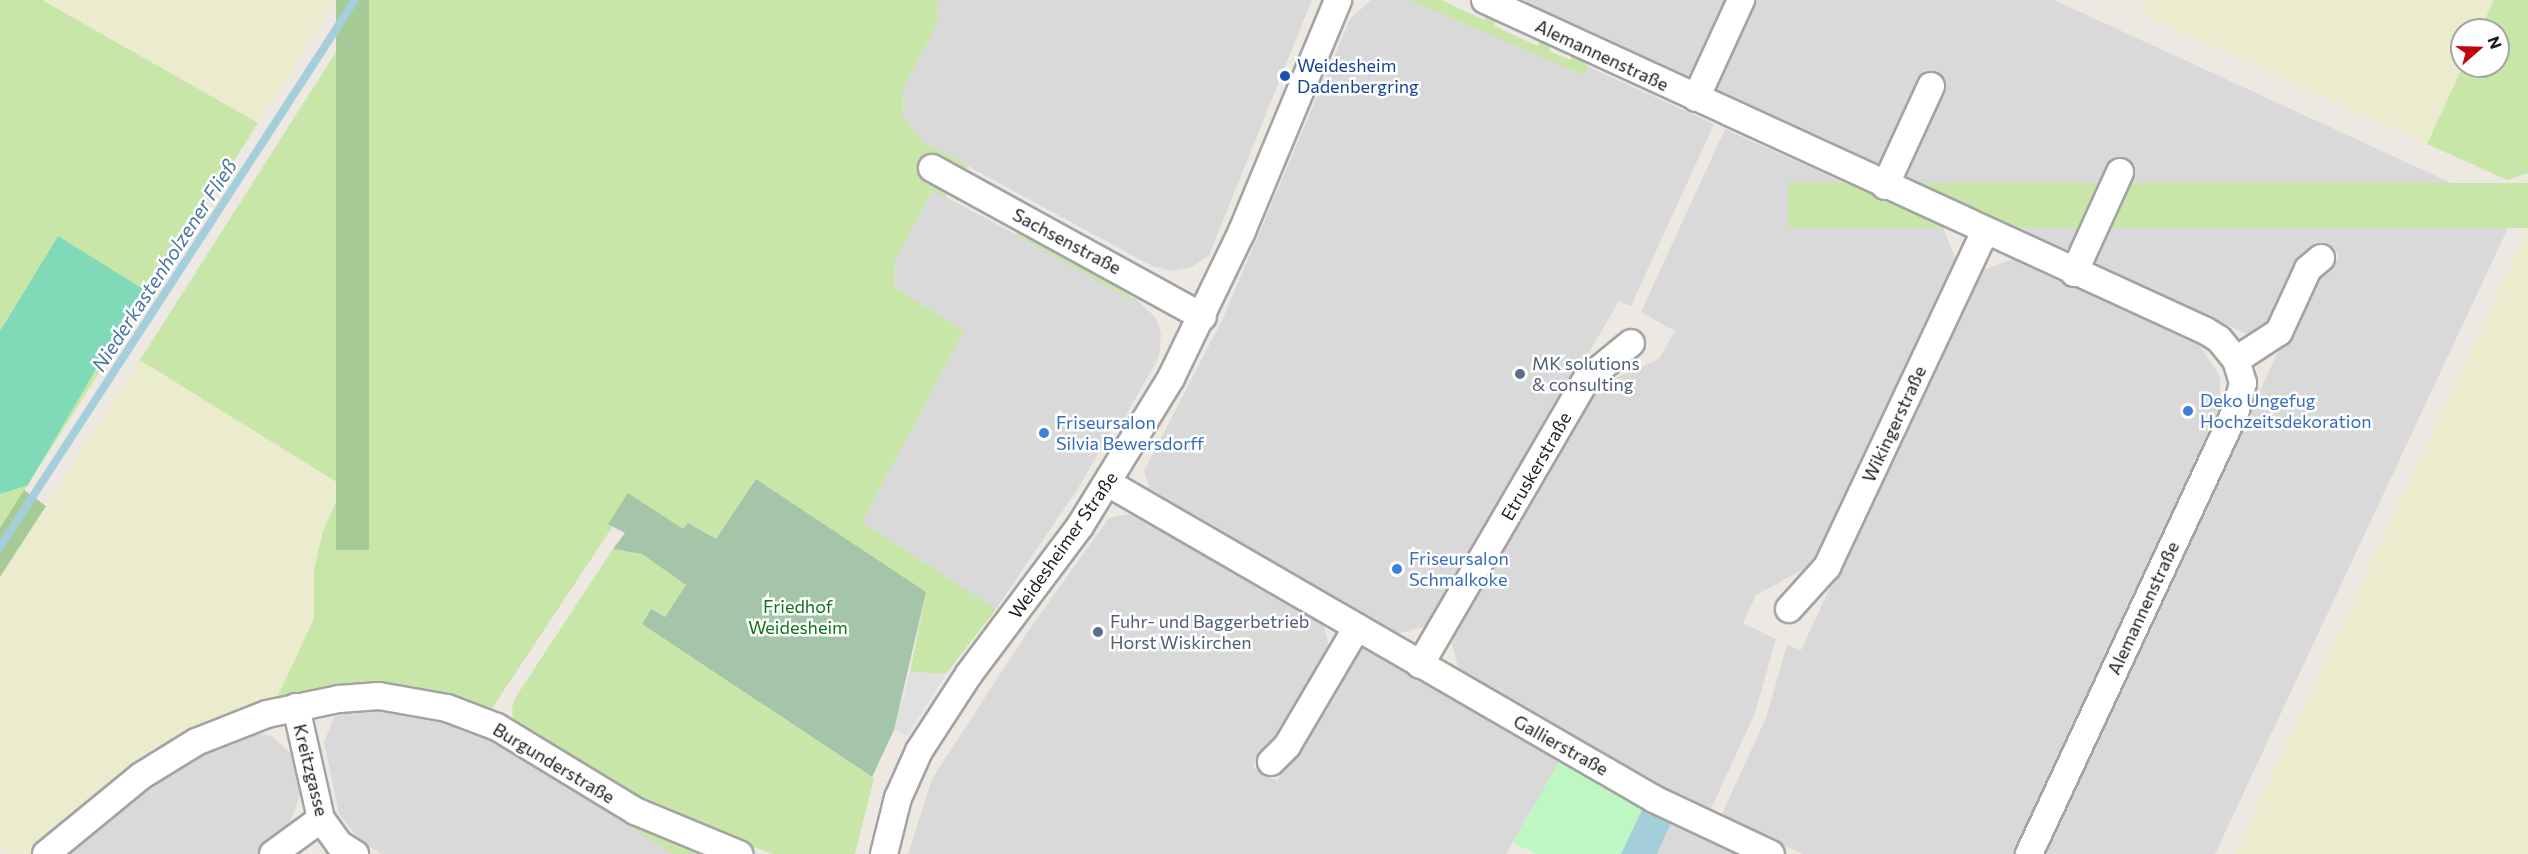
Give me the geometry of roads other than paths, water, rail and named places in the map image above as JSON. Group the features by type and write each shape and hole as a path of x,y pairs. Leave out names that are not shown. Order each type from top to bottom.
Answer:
{"street":[{"name":"Weidesheimer Straße","path":"884,854 898,798 919,752 969,674 1048,571 1108,483 1203,316 1338,0"},
{"path":"1696,98 1741,0"},
{"name":"Alemannenstraße","path":"1502,4 1696,98 2206,332 2219,339 2236,360 2243,383 2236,410 2029,854"},
{"path":"1885,186 1931,86"},
{"name":"Sachsenstraße","path":"932,168 1203,316"},
{"path":"2074,273 2120,172"},
{"name":"Wikingerstraße","path":"1789,609 1827,567 1985,231"},
{"path":"2236,360 2279,332 2308,269 2321,258"},
{"name":"Etruskerstraße","path":"1419,665 1586,380 1631,343"},
{"name":"Gallierstraße","path":"1108,483 1654,799 1771,854"},
{"path":"1271,762 1287,746 1357,627"},
{"name":"Burgunderstraße","path":"46,854 115,795 170,757 241,723 296,707 379,696 447,708 506,732 635,811 739,854"},
{"name":"Kreitzgasse","path":"296,707 321,819 339,844 355,854"},
{"path":"273,854 321,819"}],"water":[{"path":"1642,810 1671,823 1657,854 1621,854"}],"waterway":[{"name":"Niederkastenholzener Fließ","path":"0,547 355,0"}],"place":[{"name":"Weidesheim Dadenbergring","path":"1285,76"},
{"name":"MK solutions & consulting","path":"1520,374"},
{"name":"Deko Ungefug Hochzeitsdekoration","path":"2188,411"},
{"name":"Friseursalon Silvia Bewersdorff","path":"1044,433"},
{"name":"Friseursalon Schmalkoke","path":"1397,569"},
{"name":"Fuhr- und Baggerbetrieb Horst Wiskirchen","path":"1098,632"}],"park label":[{"name":"Friedhof Weidesheim","path":"798,617"}]}
